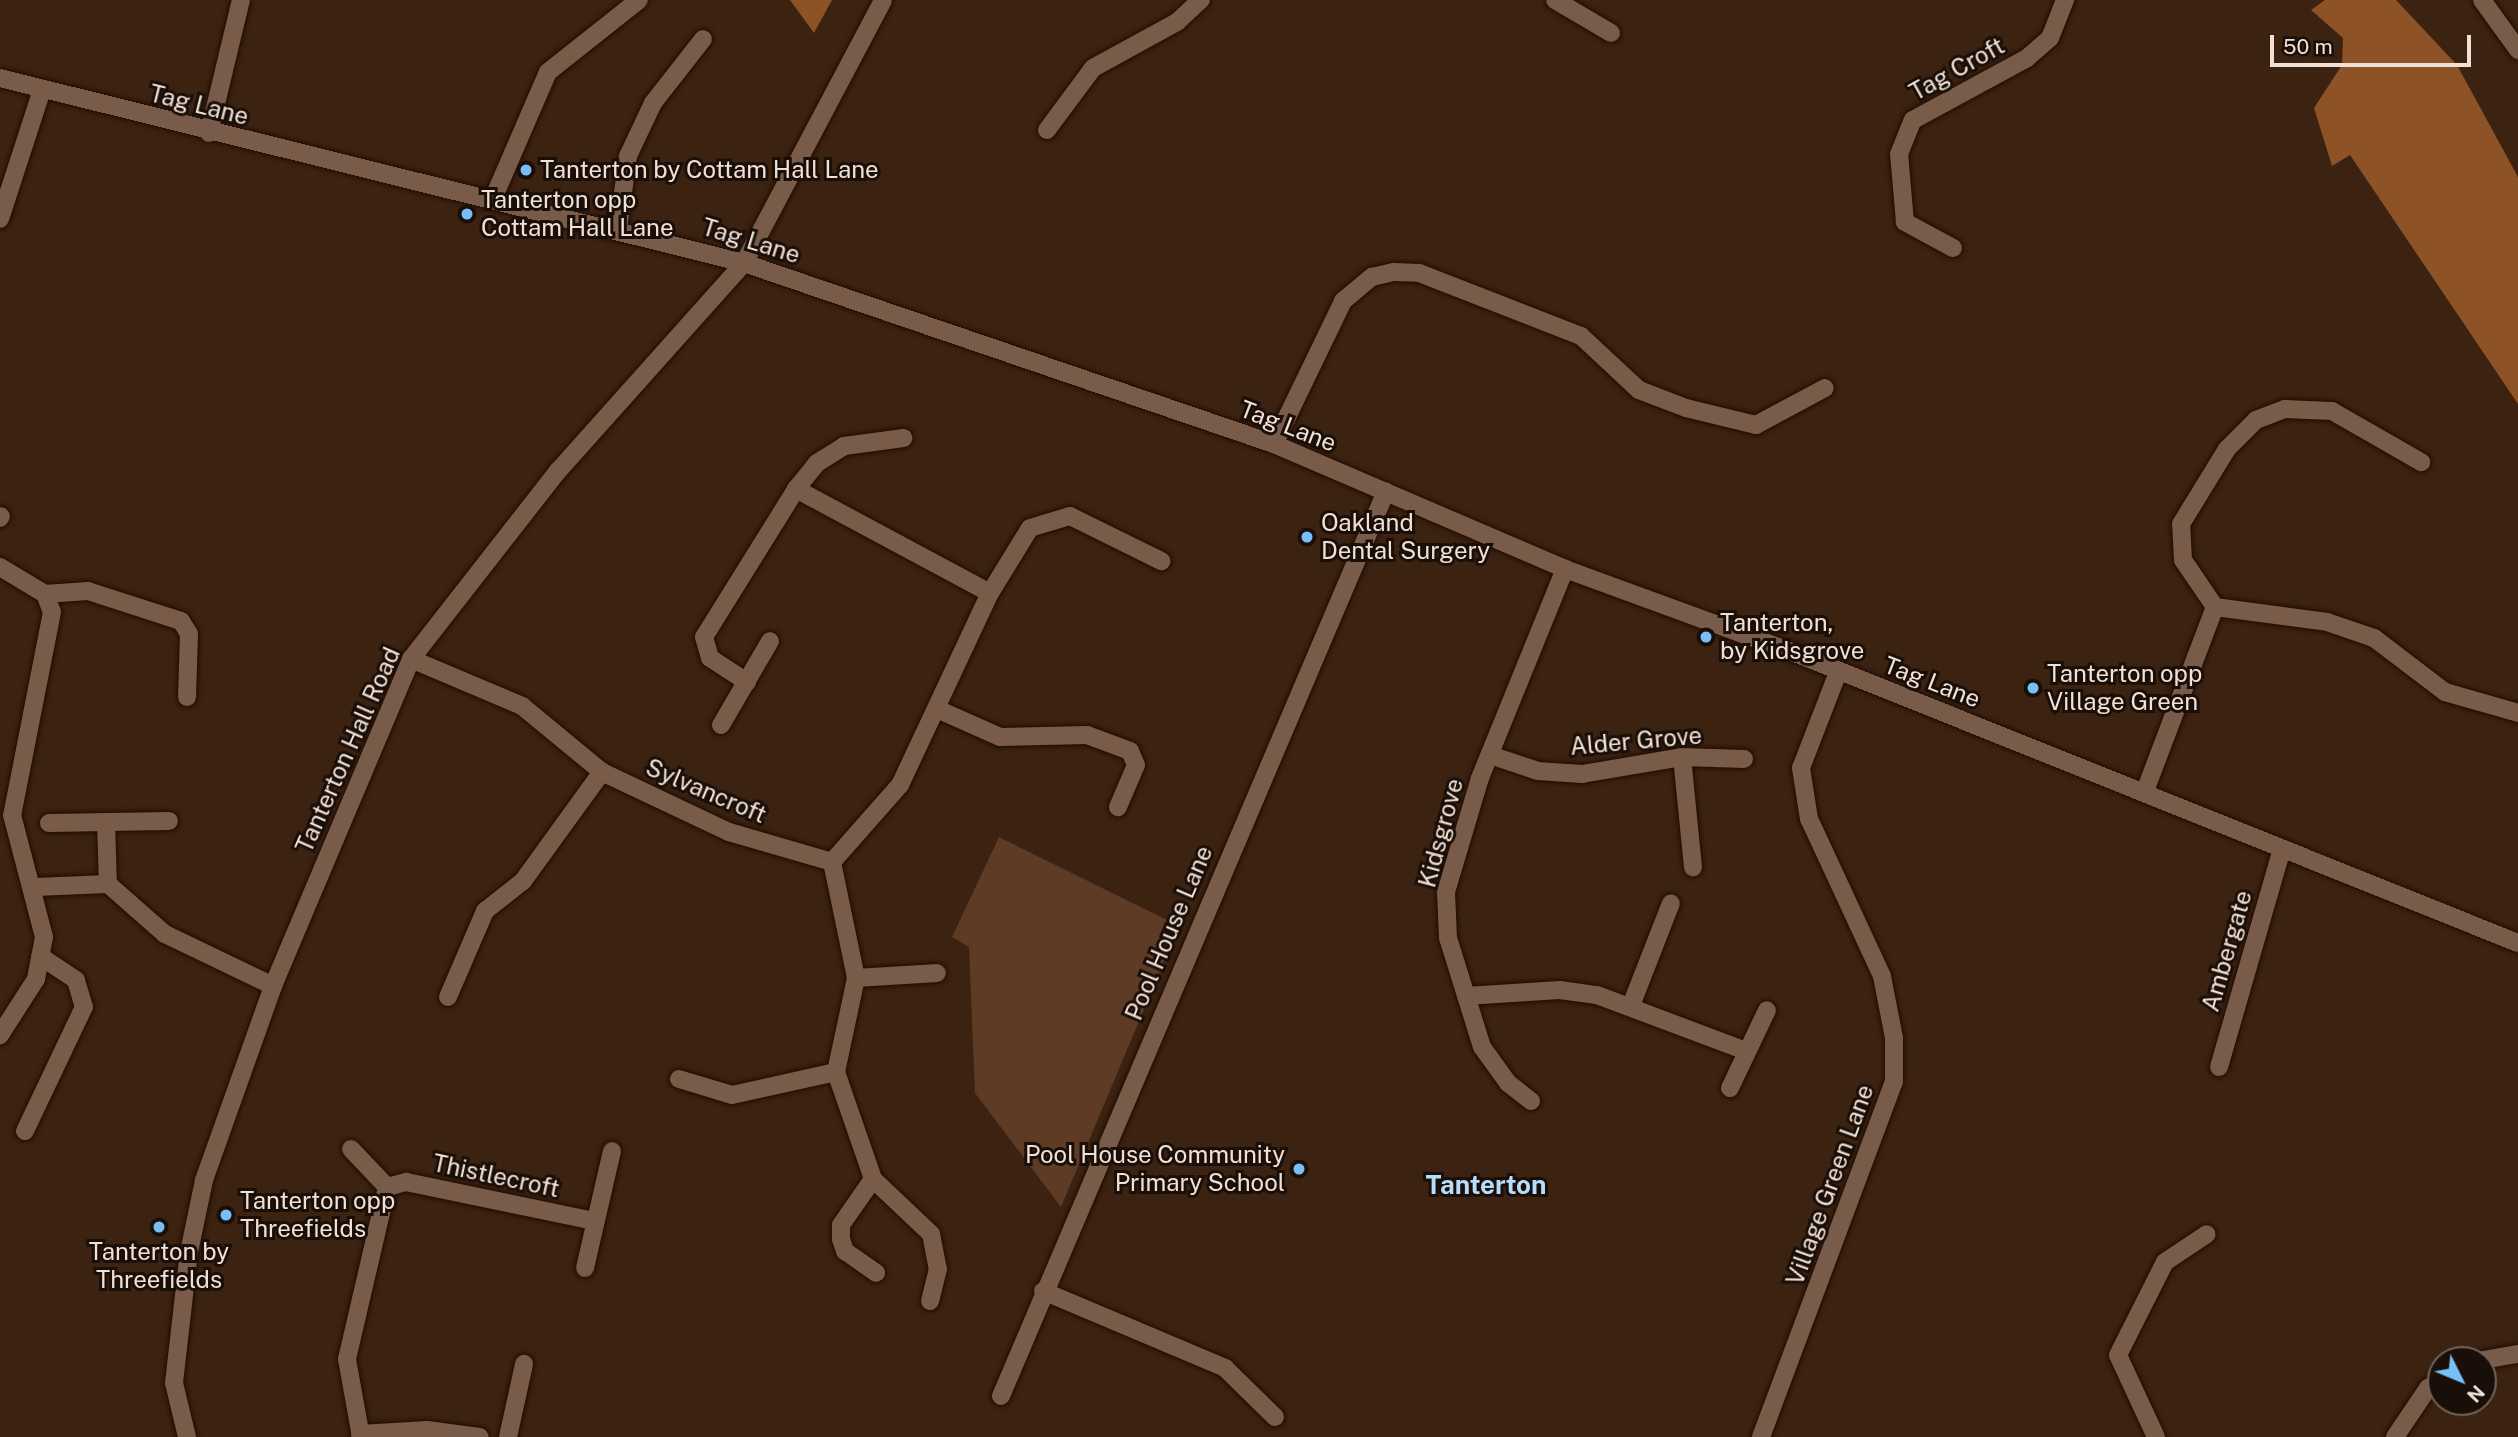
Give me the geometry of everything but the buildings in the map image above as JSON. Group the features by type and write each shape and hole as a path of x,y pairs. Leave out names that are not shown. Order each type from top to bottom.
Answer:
{"street":[{"path":"209,134 241,0"},
{"path":"494,199 548,72 639,0"},
{"name":"Tanterton Hall Road","path":"187,1437 174,1382 188,1252 204,1180 273,986 411,659 558,471 744,263 884,0"},
{"path":"1047,130 1093,68 1177,22 1200,0"},
{"path":"1555,0 1611,33"},
{"name":"Tag Croft","path":"1953,248 1905,222 1899,154 1913,120 2027,58 2050,38 2065,0"},
{"path":"2482,0 2518,50"},
{"path":"618,229 628,156 653,103 702,39"},
{"name":"Tag Lane","path":"0,78 209,134 494,199 744,263 1274,444 1565,569 1838,671 2145,791 2518,943"},
{"path":"0,219 42,90"},
{"path":"1274,444 1343,301 1372,277 1394,272 1419,273 1581,336 1639,390 1686,408 1756,425 1825,388"},
{"path":"2421,462 2332,411 2285,409 2256,420 2227,449 2182,524 2183,560 2215,607 2327,622 2374,638 2445,692 2518,713"},
{"path":"747,682 710,658 704,637 796,489 817,463 844,446 903,438"},
{"path":"796,489 990,593"},
{"name":"Pool House Lane","path":"1001,1396 1043,1291 1386,491"},
{"path":"930,1301 938,1269 931,1234 873,1179 836,1072 856,978 832,862 900,785 990,593 1030,528 1055,516 1085,522 1161,561"},
{"path":"0,567 45,594 88,591 181,621 189,634 187,698"},
{"name":"Kidsgrove","path":"1531,1101 1508,1083 1482,1047 1448,938 1446,892 1480,778 1493,756 1565,569"},
{"path":"0,1035 36,979 40,956 35,887 6,820 52,628 45,594"},
{"path":"2145,791 2215,607"},
{"path":"721,724 770,641"},
{"name":"Sylvancroft","path":"411,659 522,706 602,772 729,832 832,862"},
{"name":"Village Green Lane","path":"1761,1437 1894,1082 1894,1038 1881,976 1809,819 1801,768 1838,671"},
{"path":"937,709 1000,737 1087,735 1130,751 1136,765 1118,807"},
{"name":"Alder Grove","path":"1493,756 1538,771 1582,774 1682,757 1744,759"},
{"path":"1682,757 1693,867"},
{"path":"448,997 485,912 523,881 602,772"},
{"path":"50,823 169,821"},
{"path":"106,822 108,884"},
{"name":"Ambergate","path":"2219,1067 2283,849"},
{"path":"35,887 108,884 165,934 273,986"},
{"path":"1632,1003 1671,903"},
{"path":"25,1131 84,1007 76,980 40,956"},
{"path":"856,978 937,973"},
{"path":"1466,996 1559,990 1632,1003 1743,1050"},
{"path":"1730,1088 1743,1050 1767,1010"},
{"path":"680,1080 732,1095 836,1072"},
{"path":"351,1149 387,1187 347,1359 361,1436 427,1430 480,1437"},
{"path":"585,1268 612,1151"},
{"path":"873,1179 841,1225 841,1239 845,1251 876,1273"},
{"name":"Thistlecroft","path":"387,1187 406,1182 595,1221"},
{"path":"2156,1437 2118,1355 2165,1262 2207,1234"},
{"path":"1043,1291 1225,1368 1275,1417"},
{"path":"2497,1358 2518,1354"},
{"path":"508,1437 524,1364"},
{"path":"2395,1437 2427,1389"}],"shaded area":[{"path":"790,0 832,0 814,33"},
{"path":"2325,0 2396,0 2457,65 2518,177 2518,404 2350,155 2332,166 2314,108 2342,65 2343,38 2311,10"},
{"path":"999,837 1179,926 1061,1207 975,1093 969,947 952,937"}],"place":[{"name":"Tanterton by Cottam Hall Lane","path":"526,170"},
{"name":"Tanterton opp Cottam Hall Lane","path":"467,214"},
{"name":"Oakland Dental Surgery","path":"1307,537"},
{"name":"Tanterton, by Kidsgrove","path":"1706,637"},
{"name":"Tanterton opp Village Green","path":"2033,688"},
{"name":"Pool House Community Primary School","path":"1299,1169"},
{"name":"Tanterton opp Threefields","path":"226,1215"},
{"name":"Tanterton by Threefields","path":"159,1227"}],"district":[{"name":"Tanterton","path":"1486,1185"}]}
